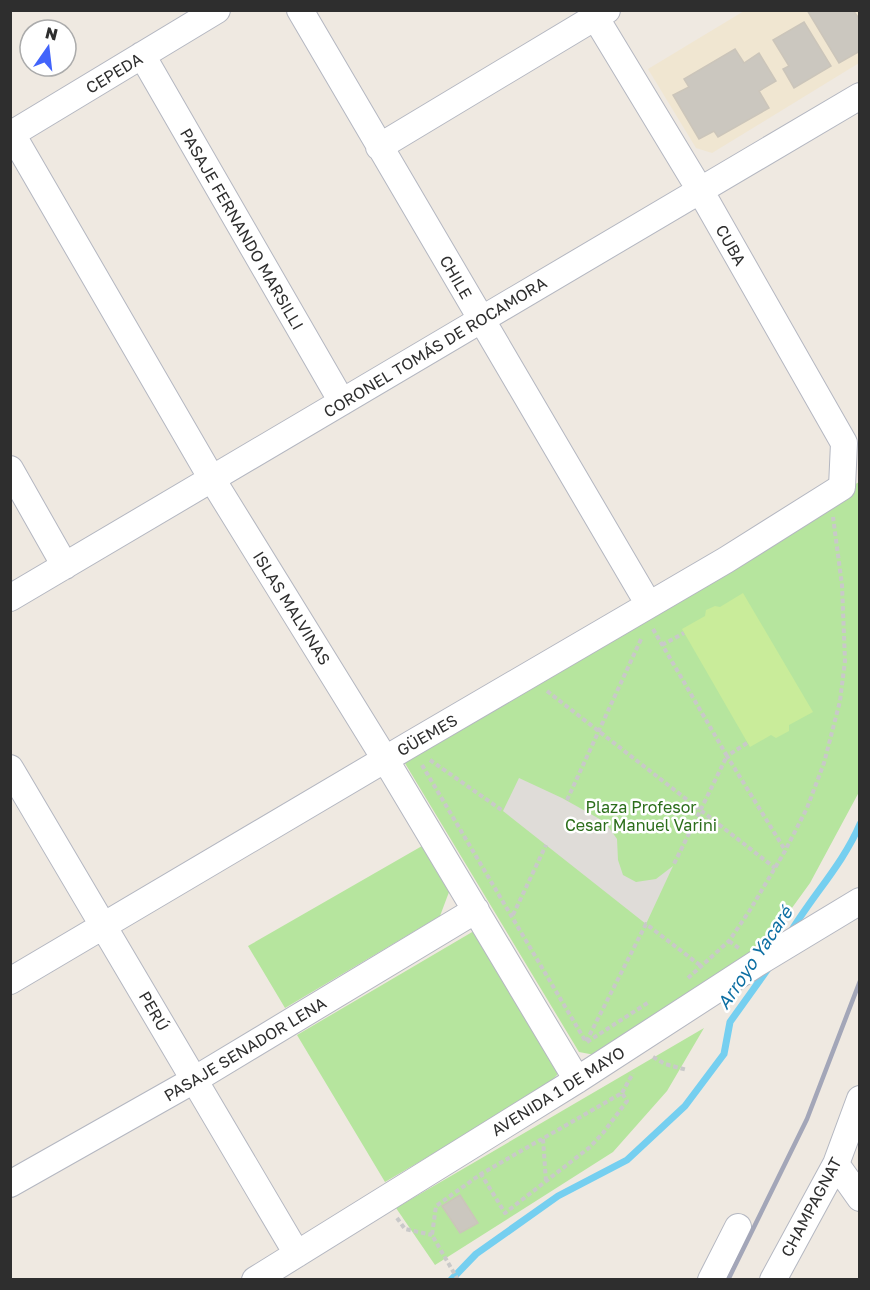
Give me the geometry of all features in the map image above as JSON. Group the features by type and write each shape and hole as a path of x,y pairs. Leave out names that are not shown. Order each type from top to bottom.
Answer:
{"street":[{"name":"CEPEDA","path":"11,134 217,10"},
{"name":"CHILE","path":"300,10 649,613"},
{"path":"380,147 598,13"},
{"name":"CUBA","path":"598,13 844,443 842,487"},
{"name":"PASAJE FERNANDO MARSILLI","path":"142,55 342,402"},
{"name":"CORONEL TOMÁS DE ROCAMORA","path":"10,598 860,96"},
{"name":"ISLAS MALVINAS","path":"11,134 212,479 477,910 577,1080"},
{"path":"10,469 65,566"},
{"name":"GÜEMES","path":"10,981 527,676 649,613 726,560 842,487"},
{"name":"PERÚ","path":"10,768 297,1254"},
{"name":"AVENIDA 1 DE MAYO","path":"255,1280 577,1080 759,962 849,907"},
{"name":"PASAJE SENADOR LENA","path":"10,1184 194,1080 477,910"},
{"name":"CHAMPAGNAT","path":"773,1280 836,1164 860,1099"},
{"path":"836,1164 860,1198"},
{"path":"711,1280 738,1227"}],"path":[{"path":"688,978 729,941 750,910 807,808 824,763 840,701 845,661 842,585 833,513 823,519"},
{"path":"649,613 662,645 785,851"},
{"path":"567,800 644,632"},
{"path":"662,645 684,633"},
{"path":"527,676 775,868"},
{"path":"673,866 727,756 747,743"},
{"path":"437,753 420,761 586,1042"},
{"path":"427,758 503,812"},
{"path":"498,946 546,845"},
{"path":"586,1042 646,924 701,966"},
{"path":"563,1056 657,997"},
{"path":"645,1053 665,1064 687,1070"},
{"path":"458,1280 432,1235 436,1206 481,1174 622,1093 627,1101 590,1147 505,1213 481,1174"},
{"path":"543,1139 546,1182"},
{"path":"384,1200 405,1228 432,1235"}],"shaded area":[{"path":"744,11 859,11 859,63 712,153 696,148 648,69"},
{"path":"519,778 605,822 617,839 618,860 623,875 636,882 656,879 673,866 646,924 503,811"}],"green space":[{"name":"Plaza Profesor Cesar Manuel Varini","path":"859,482 859,792 810,883 763,948 595,1055 579,1052 400,755"},
{"path":"743,593 813,712 789,725 789,731 776,738 771,735 750,747 682,629 705,616 706,610 715,606 720,607"},
{"path":"422,846 449,892 440,916 285,1008 248,946"},
{"path":"479,928 559,1062 557,1075 545,1088 385,1182 297,1035"},
{"path":"704,1028 667,1091 613,1152 435,1265 396,1208"}],"building":[{"path":"807,10 853,10 860,20 860,51 839,63"},
{"path":"804,22 831,66 794,88 783,69 789,66 773,40"},
{"path":"735,49 744,63 759,53 776,81 759,91 769,108 718,137 714,131 699,139 673,95 689,87 684,79"},
{"path":"460,1195 478,1223 460,1233 442,1206"}],"waterway":[{"name":"Arroyo Yacaré","path":"790,933 845,853 860,824"},
{"name":"Arroyo Yacaré","path":"451,1280 476,1254 558,1196 627,1160 685,1106 724,1054 730,1022 770,966"}],"railway":[{"path":"728,1280 807,1119 860,981"}]}
